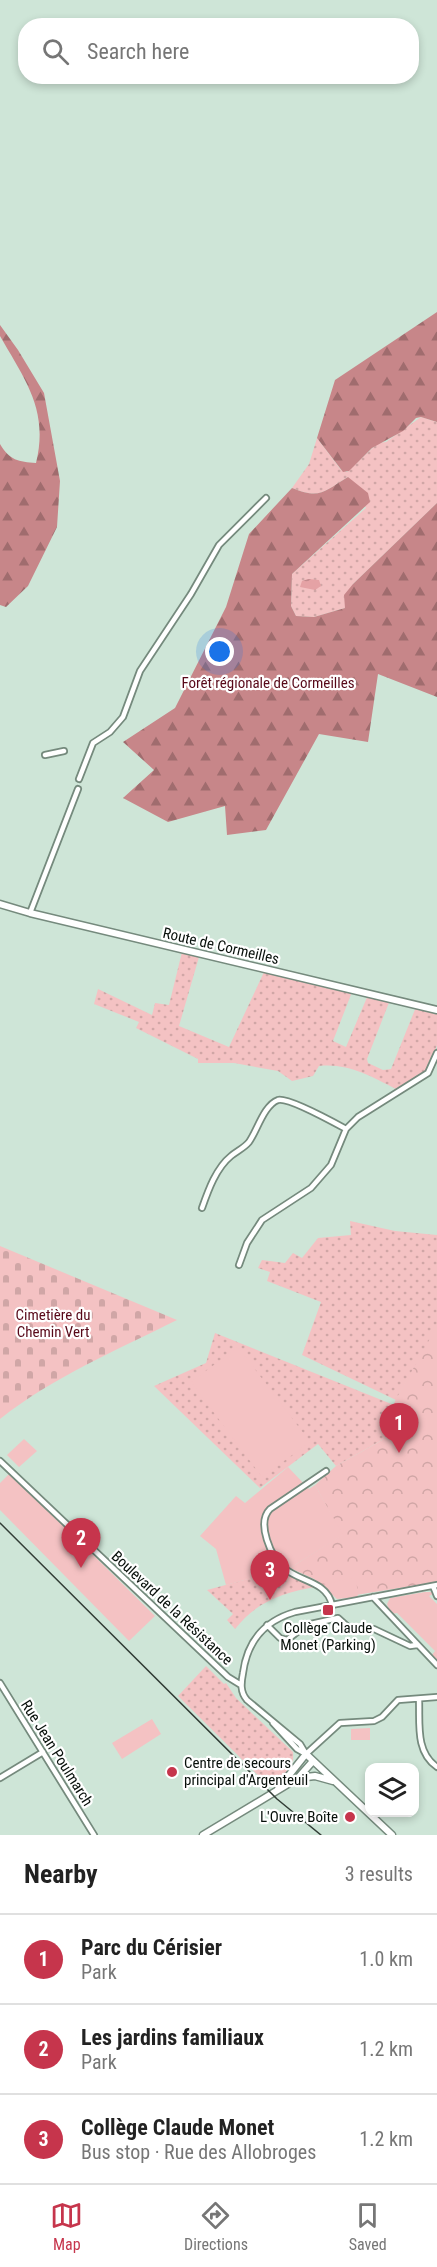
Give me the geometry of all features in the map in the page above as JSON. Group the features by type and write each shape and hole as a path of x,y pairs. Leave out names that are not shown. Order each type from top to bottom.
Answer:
{"main road":[{"name":"Route de Cormeilles","path":"0,904 437,1010"},
{"name":"Boulevard de la Résistance","path":"306,1754 392,1835"},
{"path":"278,1789 306,1754"},
{"path":"203,1835 298,1778 313,1761"},
{"path":"298,1778 315,1776 336,1782"}],"street":[{"path":"79,779 93,743 110,732 123,717 145,663 191,594 219,544 266,498"},
{"path":"45,755 64,751"},
{"path":"30,913 78,789"},
{"path":"239,1265 262,1220 310,1188 331,1165 346,1129 358,1117 428,1073 437,1053"},
{"path":"202,1208 209,1189 229,1157 247,1145 264,1115 276,1101 282,1100 302,1107 346,1129"},
{"name":"Boulevard de la Résistance","path":"0,1461 228,1677 241,1685 244,1697 273,1722 297,1749 306,1754"},
{"path":"326,1471 270,1509 264,1516 262,1524 282,1567 317,1584 328,1595 332,1605"},
{"path":"241,1685 248,1650 267,1625 289,1613 435,1586 437,1596"},
{"path":"373,1597 437,1665"},
{"path":"267,1625 280,1638 287,1640 306,1625 338,1618 352,1629 374,1629 410,1646 417,1645"},
{"name":"Rue Jean Poulmarch","path":"0,1683 94,1835"},
{"path":"306,1754 340,1723 374,1721 382,1717 398,1700 437,1697"},
{"path":"419,1699 421,1744 425,1755 437,1767"},
{"path":"0,1778 43,1752"}],"green space":[{"path":"437,312 437,422 421,417 416,418 403,431 372,448 349,471 343,472 317,438 335,380"},
{"path":"0,325 44,393 60,481 57,527 28,586 6,607 0,605 0,444 7,454 15,459 36,463 39,427 32,396 0,336"},
{"path":"421,417 437,422 437,503 353,584 345,608 314,617 296,616 291,606 292,574 366,508 348,477 322,492 302,492 292,488 309,464 317,438 341,470 347,472 378,443 386,442"},
{"name":"Forêt régionale de Cormeilles","path":"348,477 368,493 370,502 292,574 291,606 296,616 314,617 345,608 344,595 353,584 437,503 437,697 378,674 368,742 319,734 266,830 227,835 225,806 168,822 123,798 154,770 123,742 175,708 226,607 249,534 292,488 302,492 322,492"},
{"path":"182,952 199,957 179,1026 229,1047 264,972 352,992 333,1041 346,1047 368,995 390,1000 367,1059 368,1063 383,1070 391,1069 416,1007 437,1013 437,1045 429,1069 396,1089 340,1066 319,1066 313,1076 292,1081 278,1071 234,1063 198,1063 198,1059 136,1028 139,1022 94,1004 98,989 152,1015 155,1003 169,1005"},
{"path":"350,1221 395,1231 437,1235 437,1328 396,1400 302,1355 321,1302 267,1281 270,1272 258,1268 262,1260 285,1263 293,1253 302,1258 318,1238 351,1235"},
{"name":"Cimetière du Chemin Vert","path":"0,1246 177,1320 63,1377 0,1419"},
{"path":"437,1326 437,1582 337,1598 314,1579 290,1568 342,1535 315,1485 336,1466 384,1439 395,1401"},
{"path":"215,1333 394,1405 384,1439 336,1466 318,1444 260,1488 154,1386 206,1363"},
{"path":"238,1347 310,1442 262,1477 191,1382"},
{"path":"24,1439 37,1451 19,1467 7,1455"},
{"path":"288,1467 309,1489 315,1485 343,1535 290,1568 226,1585 216,1549 200,1536 236,1496 245,1503"},
{"path":"10,1473 155,1616 129,1641 0,1510 0,1483"},
{"path":"281,1570 315,1587 270,1600 252,1612 235,1629 227,1620 233,1614 207,1590"},
{"path":"356,1577 358,1597 337,1599 322,1585"},
{"path":"437,1592 429,1596 437,1604 437,1660 432,1655 435,1651 397,1613 391,1614 387,1604 390,1598"},
{"path":"206,1666 224,1684 226,1683 236,1698 293,1752 292,1764 287,1773 268,1785 178,1696"},
{"path":"152,1719 161,1734 122,1759 112,1743"},
{"path":"370,1728 370,1740 351,1740 351,1729"}],"water":[{"path":"319,580 321,586 315,590 300,587 302,581"}],"railway":[{"path":"0,1523 277,1799 321,1835"}],"place":[{"name":"Parc du Cérisier","path":"399,1453"},
{"name":"Les jardins familiaux","path":"81,1568"},
{"name":"Collège Claude Monet","path":"270,1600"},
{"name":"Collège Claude Monet (Parking)","path":"328,1610"},
{"name":"Centre de secours principal d'Argenteuil","path":"172,1772"},
{"name":"L'Ouvre Boîte","path":"350,1817"}]}
